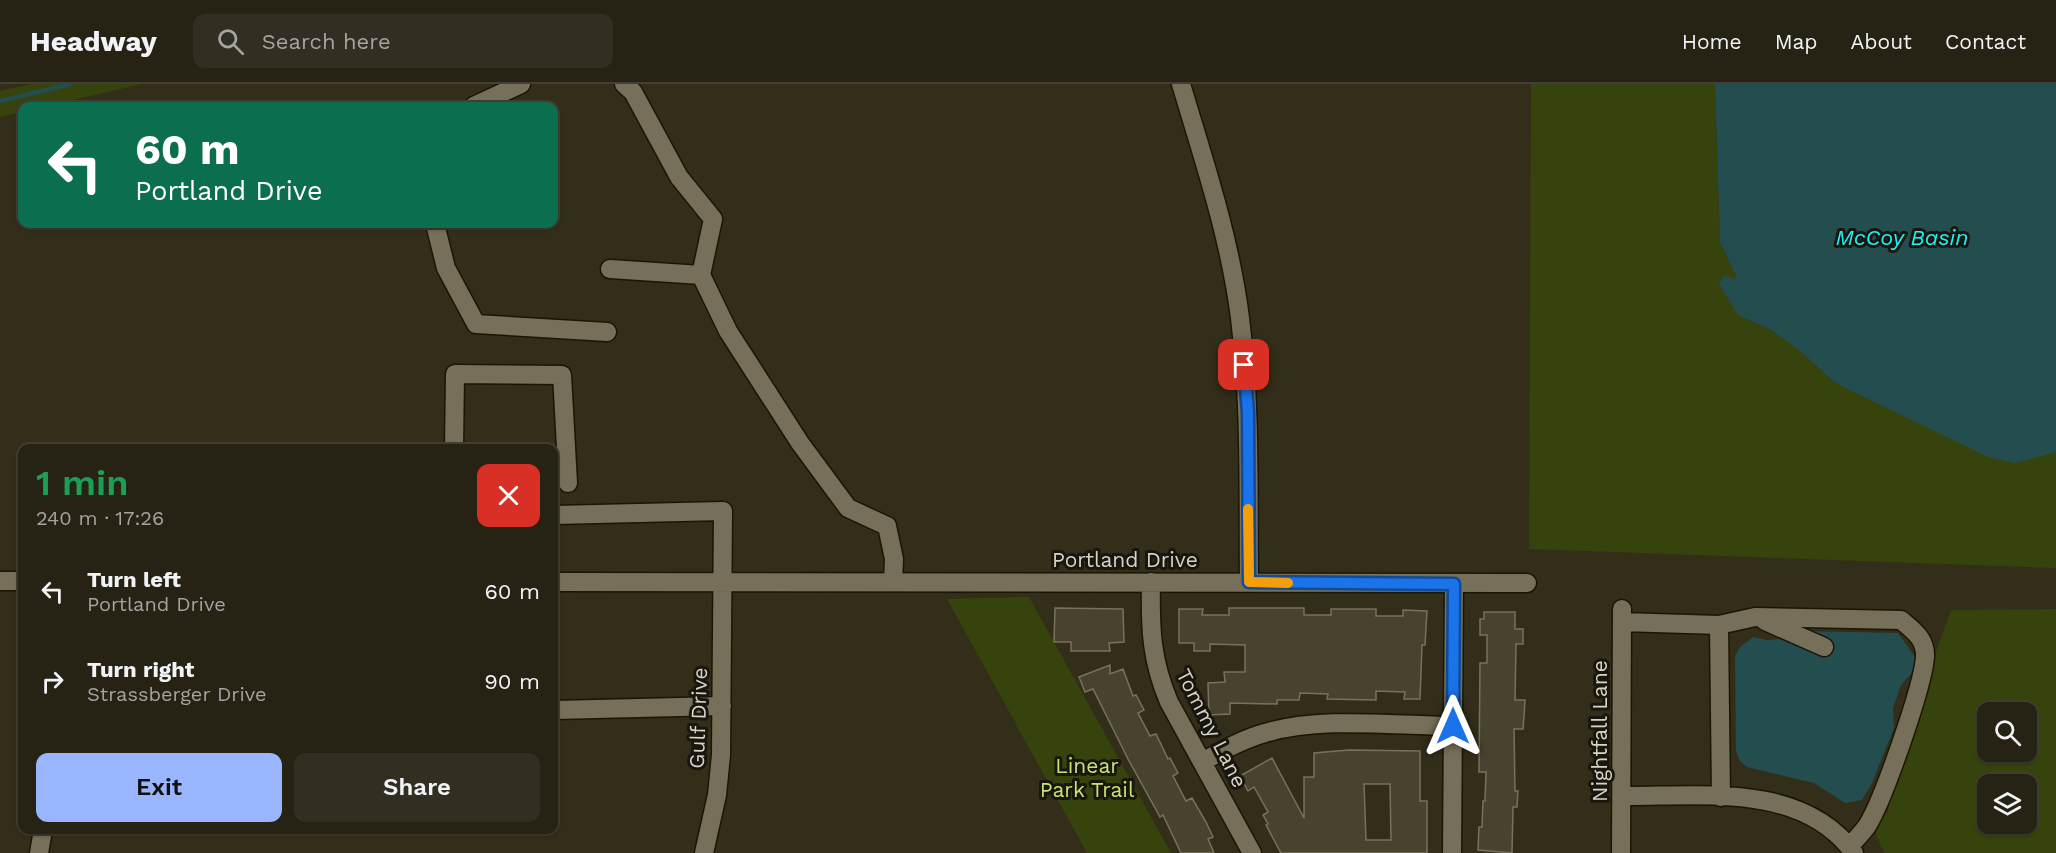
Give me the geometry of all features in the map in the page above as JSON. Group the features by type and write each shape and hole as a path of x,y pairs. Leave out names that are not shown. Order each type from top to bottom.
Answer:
{"street":[{"path":"483,102 521,84"},
{"path":"624,84 633,92 679,177 713,219 701,275 728,331 800,443 848,508 887,526 894,559 893,582"},
{"path":"1181,84 1221,221 1240,317 1248,412 1249,582"},
{"path":"436,228 446,268 476,324 606,332"},
{"path":"610,269 701,275"},
{"path":"454,444 455,374 562,375 568,483"},
{"name":"Gulf Drive","path":"558,515 723,512 721,755 717,795 704,853"},
{"path":"0,581 18,581"},
{"name":"Portland Drive","path":"558,582 1527,583"},
{"name":"Tommy Lane","path":"1151,582 1150,631 1154,662 1169,702 1252,853"},
{"path":"1452,853 1454,584"},
{"name":"Nightfall Lane","path":"1621,853 1622,616 1719,625"},
{"path":"1755,617 1824,646"},
{"path":"1621,796 1721,797 1782,804 1830,828 1851,850 1868,825 1882,793 1914,700 1925,655 1920,636 1901,620 1755,617 1719,625 1721,797"},
{"path":"558,710 722,706"},
{"path":"1202,762 1242,742 1290,727 1318,725 1453,726"},
{"path":"39,853 42,834"}],"green space":[{"path":"32,84 142,84 63,102 18,102 18,113 0,117 0,91"},
{"path":"1531,84 1715,84 1720,242 1736,276 1738,315 1771,330 1799,350 1835,383 1922,424 2056,452 2056,568 1529,549"},
{"name":"Linear Park Trail","path":"1029,597 1171,853 1087,853 947,599"},
{"path":"2056,609 2056,853 1885,853 1876,833 1879,812 1886,815 1889,808 1882,805 1951,610"}],"water":[{"name":"McCoy Basin","path":"1715,84 2056,84 2056,452 2015,463 1988,457 1835,383 1799,350 1771,330 1738,315 1719,283 1725,275 1735,280 1736,276 1720,242"},
{"path":"1800,631 1898,633 1920,664 1901,685 1893,708 1894,728 1872,783 1862,800 1845,803 1814,783 1747,767 1740,761 1736,751 1735,656 1740,647 1753,637 1767,640 1796,638"}],"building":[{"path":"1055,608 1123,609 1124,642 1109,643 1110,651 1071,651 1071,642 1054,642"},
{"path":"1229,608 1304,608 1304,615 1331,615 1331,609 1376,609 1376,616 1403,616 1403,610 1427,611 1425,645 1422,645 1420,699 1404,699 1405,692 1376,691 1376,700 1327,699 1328,694 1300,693 1299,700 1277,700 1277,704 1230,703 1230,714 1209,715 1208,683 1225,682 1224,672 1245,672 1245,645 1210,644 1210,651 1194,651 1194,643 1179,643 1179,609 1203,609 1202,615 1229,615"},
{"path":"1484,612 1515,612 1515,629 1523,629 1523,644 1516,644 1515,700 1525,700 1523,729 1514,729 1515,791 1518,791 1517,807 1513,807 1512,853 1478,850 1479,827 1482,827 1483,801 1485,801 1486,772 1479,772 1480,663 1487,663 1487,635 1480,635 1480,619 1484,619"},
{"path":"1110,665 1110,674 1123,669 1133,696 1136,695 1144,710 1138,713 1150,736 1156,734 1168,759 1170,758 1178,773 1173,776 1186,801 1192,798 1206,822 1213,837 1208,839 1214,853 1181,853 1163,815 1160,817 1128,759 1093,689 1085,692 1079,677"},
{"path":"1349,750 1420,751 1420,801 1427,801 1427,853 1281,853 1266,825 1268,824 1263,815 1268,812 1254,787 1248,791 1240,776 1272,758 1304,818 1304,777 1314,777 1314,753","holes":["1364,784 1390,784 1391,840 1366,840"]}],"waterway":[{"path":"0,101 71,84"}],"slow traffic":[{"path":"1248,509 1249,582 1288,583"}],"route":[{"path":"1244,365 1248,412 1249,582 1454,584 1453,726"}]}
